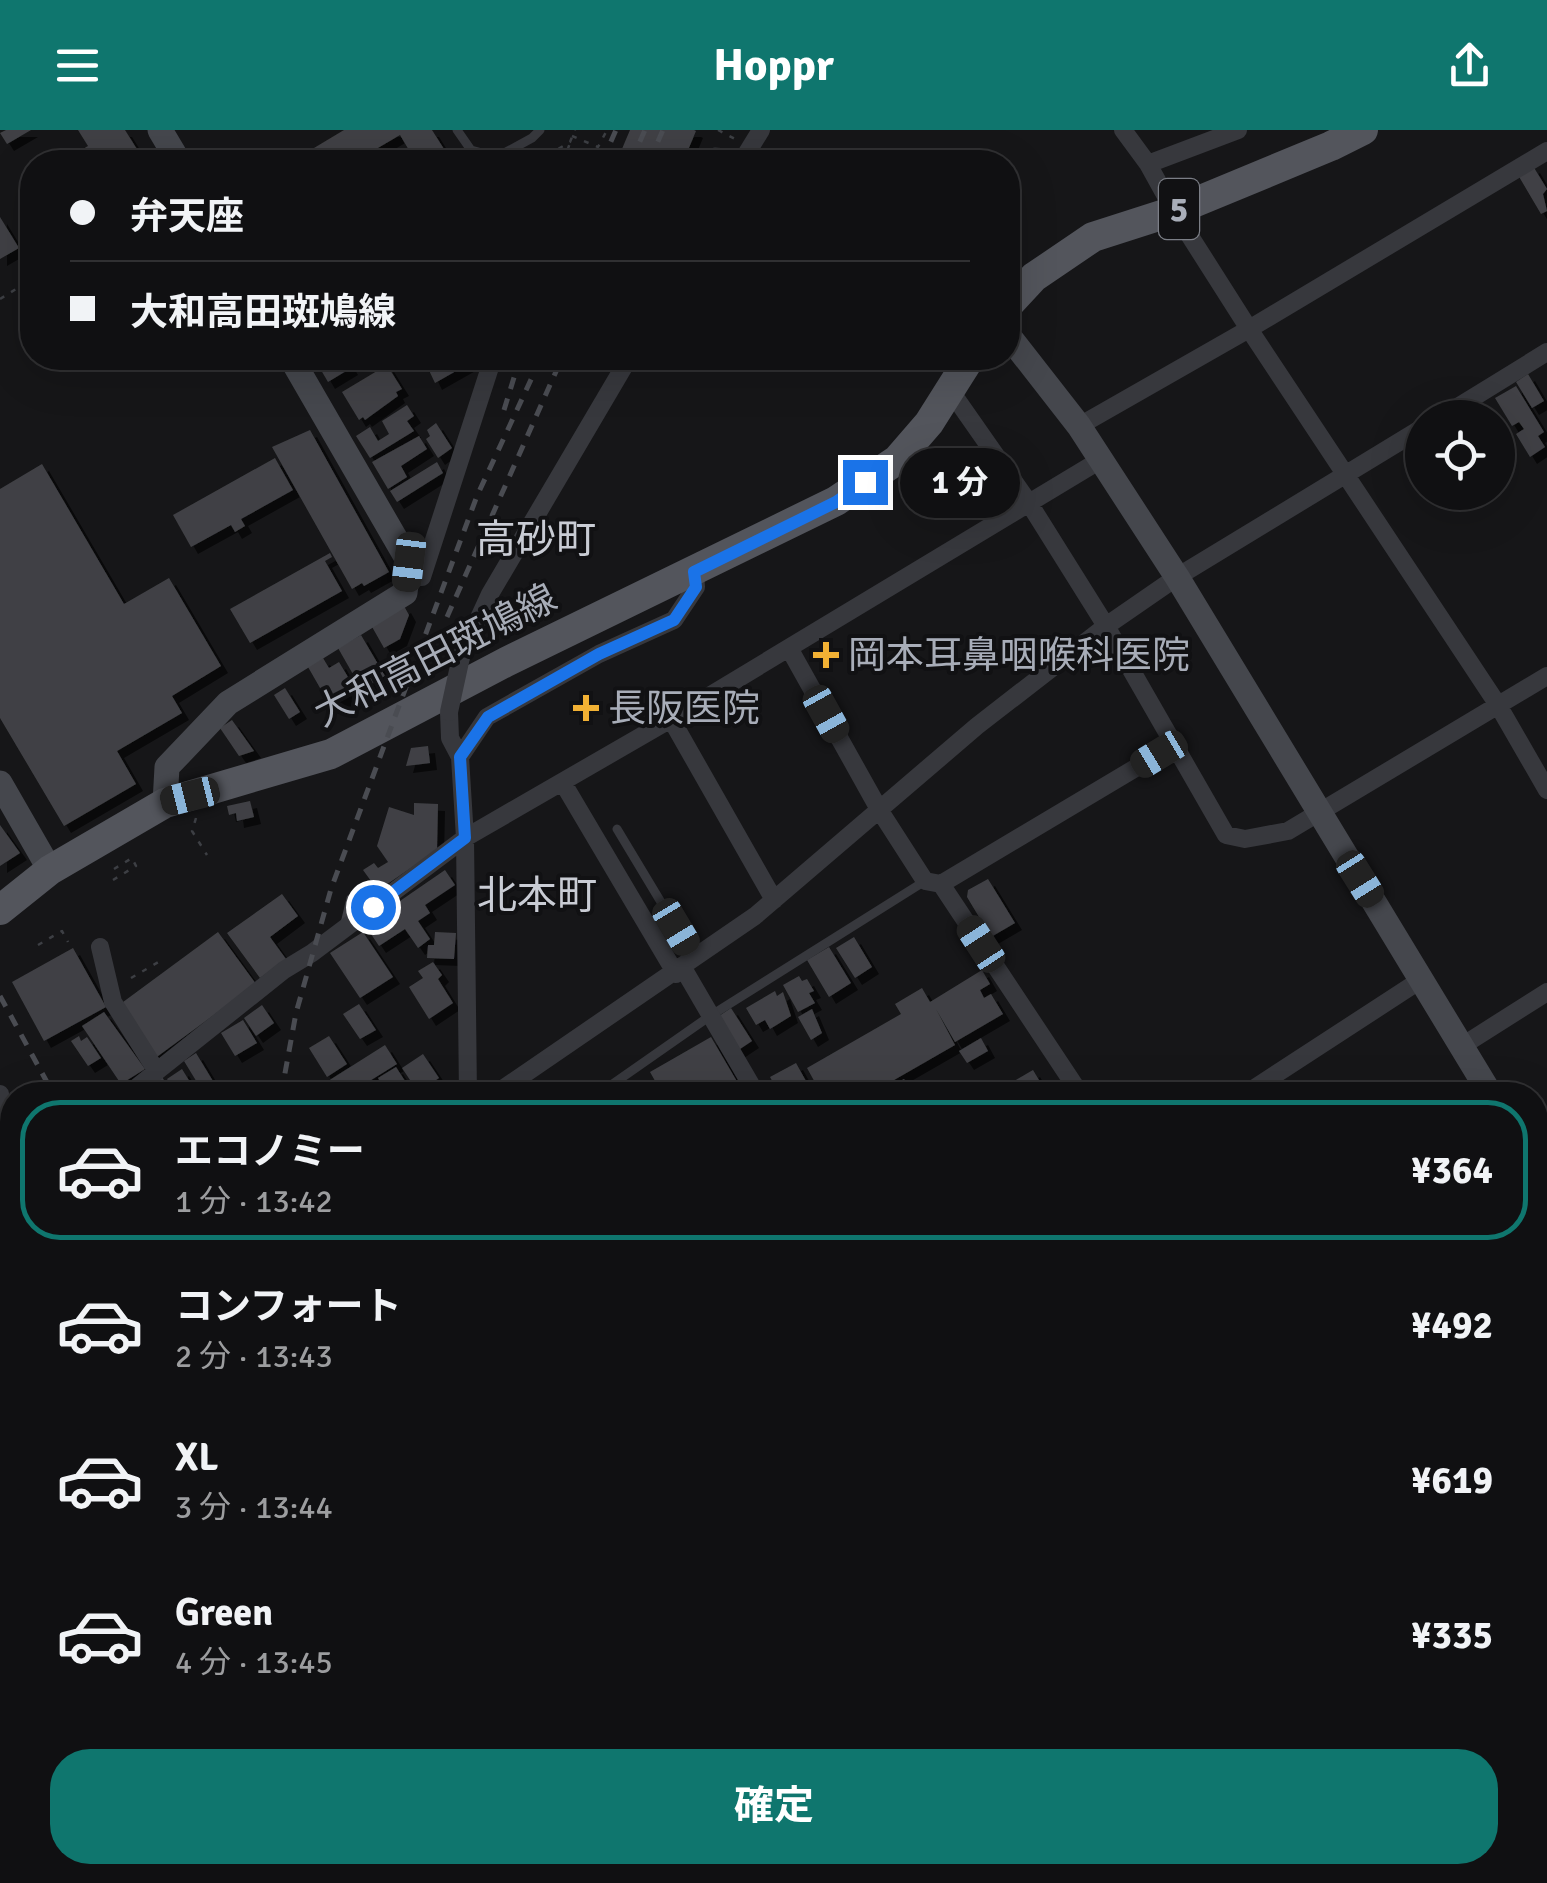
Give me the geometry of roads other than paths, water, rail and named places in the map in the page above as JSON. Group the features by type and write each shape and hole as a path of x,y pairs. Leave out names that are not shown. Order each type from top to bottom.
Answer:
{"main road":[{"name":"5","path":"1020,292 1034,276 1094,237 1174,212 1363,130"},
{"name":"大和高田斑鳩線","path":"0,910 50,870 165,803 331,754 506,662 836,502 897,460 929,424 962,370"}],"street":[{"path":"1124,130 1249,329 1498,705 1547,790"},
{"path":"1148,164 1238,130"},
{"path":"1079,426 1547,151"},
{"path":"1020,350 1079,426 1177,577 1483,1082"},
{"path":"1469,400 1547,352"},
{"path":"298,370 409,562 422,577 489,370"},
{"path":"468,1082 465,838 460,757 450,738 448,712 461,656 490,594 622,370"},
{"path":"950,390 1029,504 1106,626 1226,835 1245,839 1288,831 1547,676"},
{"path":"513,1082 685,967 774,900 977,726 1106,626 1177,577 1405,438"},
{"path":"142,1082 284,970 465,838 671,720 1102,460"},
{"path":"165,803 168,767 228,703 405,592 409,562"},
{"path":"460,757 488,717 599,654 674,620 696,587 694,572"},
{"path":"789,648 880,811 1071,1082"},
{"path":"671,720 774,900"},
{"path":"933,882 1159,754 1179,754"},
{"path":"0,783 50,870"},
{"path":"562,783 685,967 750,1082"},
{"path":"100,947 113,1002 156,1070"},
{"path":"1264,1082 1422,979"},
{"path":"1462,1046 1547,992"}],"lane":[{"path":"510,150 540,130"},
{"path":"617,829 685,967"},
{"path":"616,1082 710,1016 933,882"}],"railway":[{"path":"607,150 616,130"},
{"path":"636,150 645,130"},
{"path":"654,150 663,130"},
{"path":"504,410 516,370"},
{"path":"283,1082 296,1013 331,889 477,496 535,370"},
{"path":"447,617 557,370"},
{"path":"0,996 47,1082"}],"place":[{"name":"岡本耳鼻咽喉科医院","path":"826,655"},
{"name":"長阪医院","path":"586,708"}],"district":[{"name":"高砂町","path":"536,539"},
{"name":"北本町","path":"537,895"}]}
